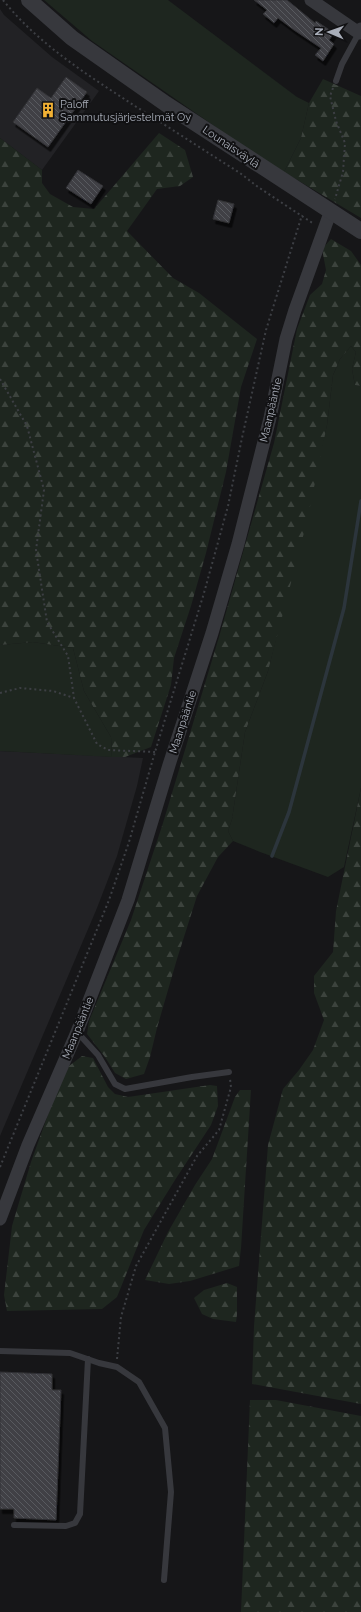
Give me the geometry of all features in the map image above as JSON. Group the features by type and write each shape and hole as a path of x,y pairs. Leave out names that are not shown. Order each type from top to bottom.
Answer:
{"street":[{"name":"Lounaisväylä","path":"28,0 72,38 166,104 361,232"},
{"path":"311,0 360,31"},
{"name":"Maanpääntie","path":"0,1219 28,1145 77,1032 128,900 169,765 212,633 238,544 270,418 286,339 330,212"}],"lane":[{"path":"336,81 342,64 360,31"},
{"path":"77,1032 98,1055 114,1084 125,1089 229,1072"},
{"path":"0,1351 70,1353 99,1363 116,1366 139,1382 165,1428 171,1492 164,1580"},
{"path":"14,1525 66,1526 75,1523 80,1514 88,1359"}],"path":[{"path":"3,0 14,14 54,49 101,84 323,230"},
{"path":"330,212 343,172 345,143 336,121 330,96 336,81"},
{"path":"0,1167 109,900 129,842 228,506 266,330 302,215"},
{"path":"0,379 27,426 44,490 36,550 47,622 68,656 74,698 98,744 108,750 155,752"},
{"path":"0,693 20,688 53,691 74,698"},
{"path":"116,1366 121,1317 136,1266 197,1156 219,1130 231,1087 229,1072"}],"shaded area":[{"path":"0,9 4,15 52,57 99,91 42,170 0,138"},
{"path":"0,751 143,758 137,786 117,856 97,908 0,1136"}],"green space":[{"path":"44,0 168,0 297,97 309,103 301,138 284,172 230,137 92,41"},
{"path":"323,79 361,96 361,218 284,172 301,138 309,103"},
{"path":"159,133 185,150 193,177 180,186 157,189 127,231 173,278 199,293 257,339 241,387 226,472 206,553 174,658 171,685 151,747 125,757 112,757 111,737 84,691 73,648 33,642 0,645 0,138 42,170 42,183 50,194 73,207 94,209"},
{"path":"331,239 351,251 361,265 361,386 355,385 352,369 356,352 351,346 340,359 333,375 327,425 307,521 268,671 245,732 232,819 228,831 233,841 218,857 197,896 144,1074 126,1079 115,1073 105,1057 87,1034 89,1021 131,920 163,823 219,637 274,443 297,329 310,295 322,284 326,270 322,249"},
{"path":"351,346 356,352 352,369 355,385 361,386 361,788 344,867 328,877 233,841 228,831 232,819 245,732 268,671 272,655 327,425 333,375 340,359"},
{"path":"33,642 73,648 84,691 111,737 112,757 0,751 0,645"},
{"path":"361,788 361,1404 252,1384 254,1326 268,1145 283,1089 313,1050 324,1020 314,993 314,976 333,952 336,911"},
{"path":"82,1056 93,1058 108,1087 115,1094 128,1097 210,1085 217,1086 218,1106 211,1125 144,1230 117,1297 102,1309 7,1311 4,1295 12,1226 31,1162 54,1098 69,1066"},
{"path":"240,1090 251,1090 239,1266 190,1281 169,1284 145,1280 168,1232 212,1159 235,1097"},
{"path":"227,1283 237,1287 236,1322 213,1319 202,1314 194,1298 204,1290"},
{"path":"250,1400 276,1400 361,1416 361,1612 241,1612"}],"building":[{"path":"254,0 287,0 315,23 316,21 334,33 329,40 334,44 323,61 315,55 321,48 278,18 274,23 263,14 267,10"},
{"name":"Paloff Sammutusjärjestelmät Oy","path":"66,77 87,92 48,147 13,122 37,88 51,98"},
{"path":"78,170 103,186 91,204 66,188"},
{"path":"218,200 234,204 229,223 213,219"},
{"path":"0,1372 52,1374 52,1390 61,1390 56,1520 14,1518 14,1509 0,1509"}],"waterway":[{"path":"272,856 289,812 344,608 361,501"}],"place":[{"name":"Paloff Sammutusjärjestelmät Oy","path":"48,110"}]}
